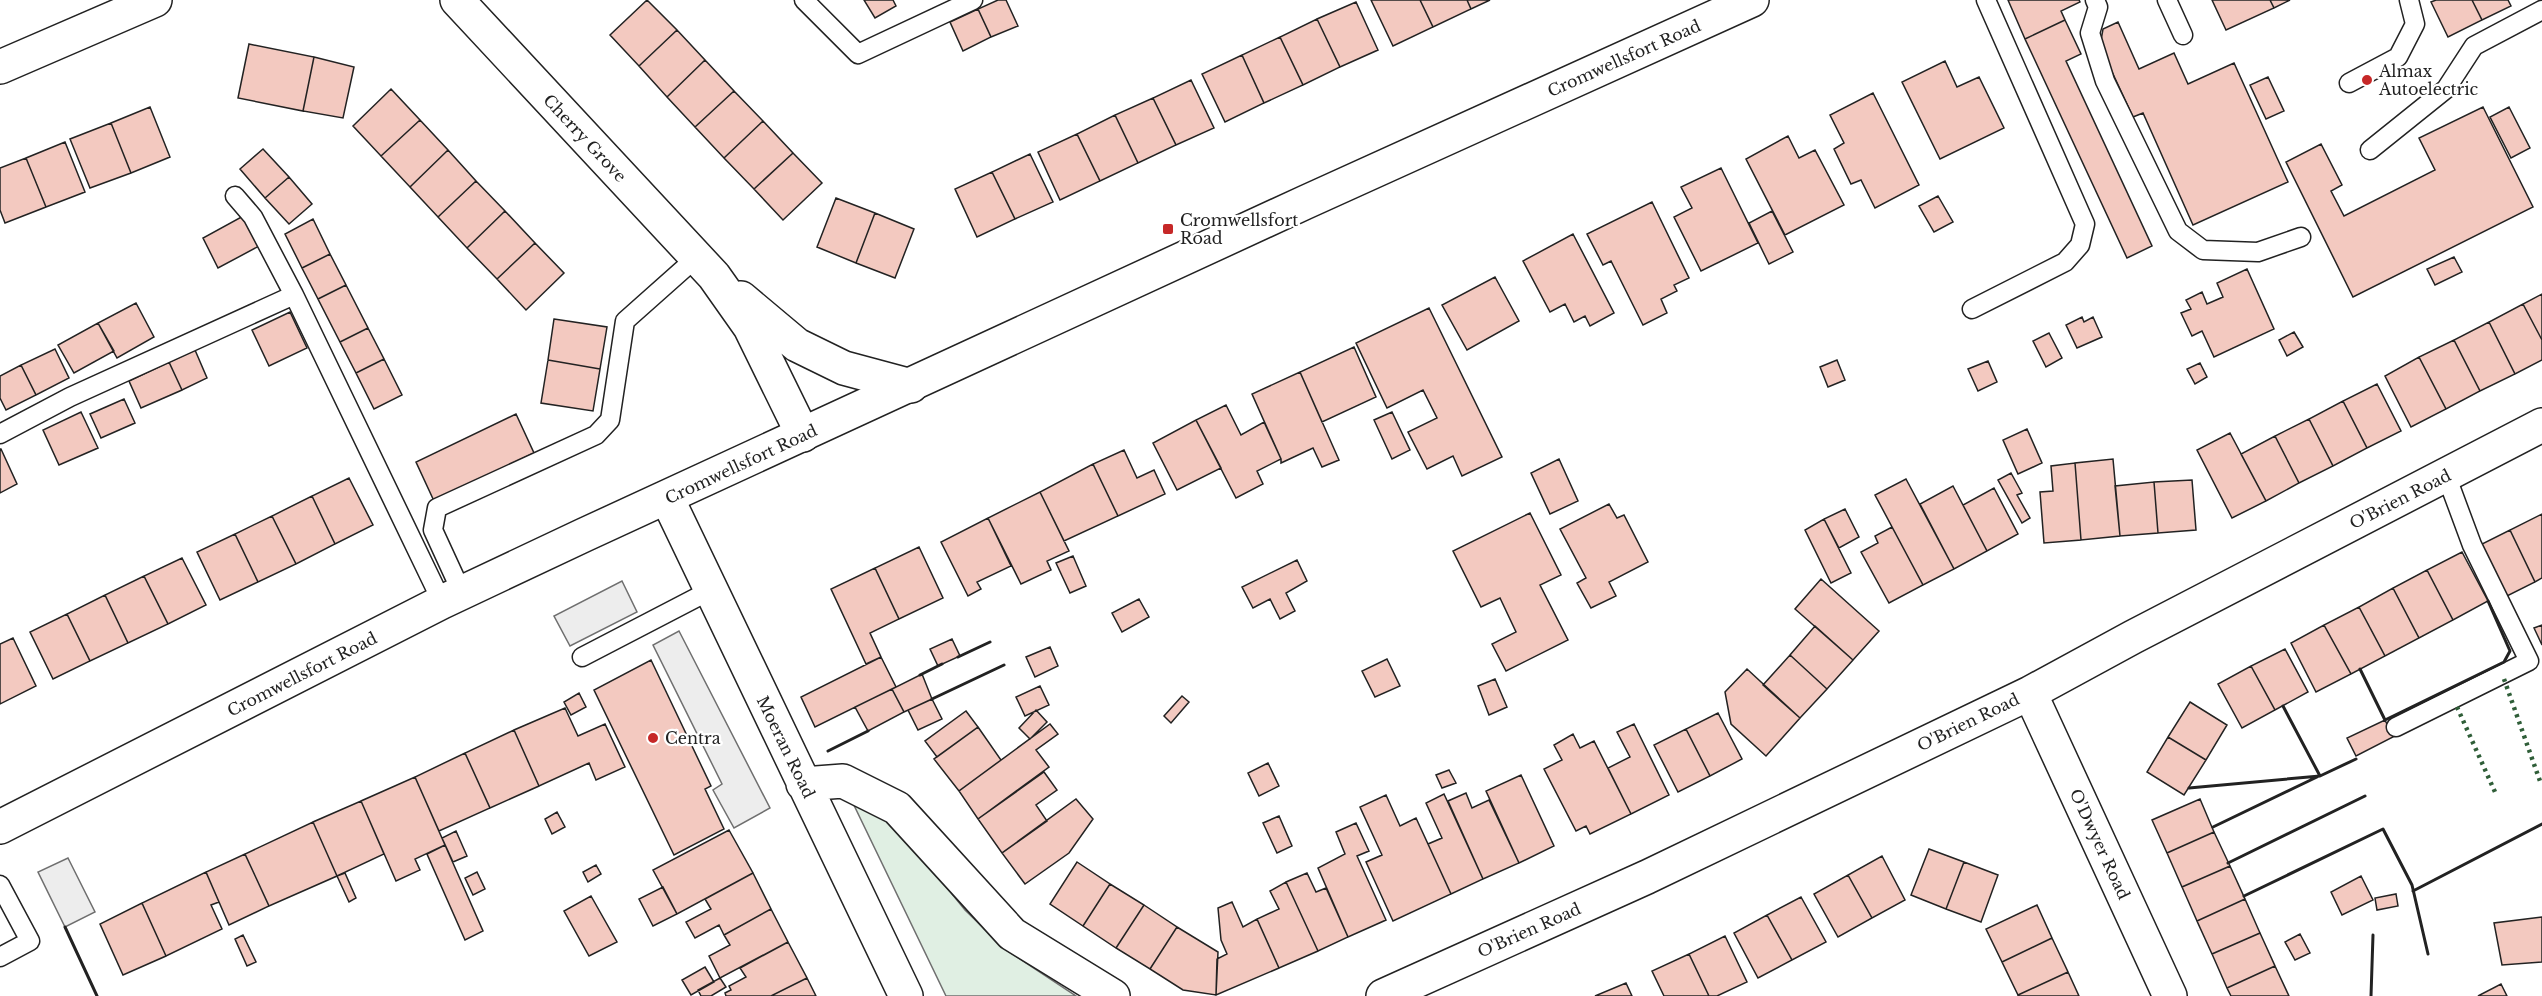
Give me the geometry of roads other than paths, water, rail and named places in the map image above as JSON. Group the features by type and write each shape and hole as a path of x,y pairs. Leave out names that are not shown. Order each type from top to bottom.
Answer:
{"street":[{"name":"Cherry Grove","path":"457,0 706,267 797,345 844,368 911,386"},
{"name":"Cromwellsfort Road","path":"0,827 452,598 1306,202 1752,0"},
{"path":"0,67 139,3"},
{"name":"Cherry Grove","path":"706,267 750,327 803,435"},
{"name":"O'Brien Road","path":"1383,996 1647,877 2030,693 2125,641 2542,425"},
{"name":"Moeran Road","path":"667,498 906,996"},
{"name":"O'Dwyer Road","path":"2030,693 2170,996"},
{"path":"803,784 843,781 897,808 1012,934 1113,996"}],"lane":[{"path":"804,0 858,54 973,0"},
{"path":"1972,309 2065,262 2080,245 2085,224 1986,0"},
{"path":"2096,0 2098,7 2090,33 2105,81 2178,231 2204,250 2259,252 2301,237"},
{"path":"2167,0 2183,35"},
{"path":"2349,83 2398,57 2415,24 2409,0"},
{"path":"2370,150 2446,89 2474,46 2542,10"},
{"path":"235,196 253,217 452,598"},
{"path":"452,598 434,530 437,508 596,435 610,420 625,321 706,267"},
{"path":"0,434 70,397 294,295"},
{"path":"2396,728 2529,660 2472,545 2446,475"},
{"path":"582,657 711,590"},
{"path":"0,885 30,941 0,957"}],"place":[{"name":"Almax Autoelectric","path":"2367,80"},
{"name":"Cromwellsfort Road","path":"1168,229"},
{"name":"Centra","path":"653,738"}]}
